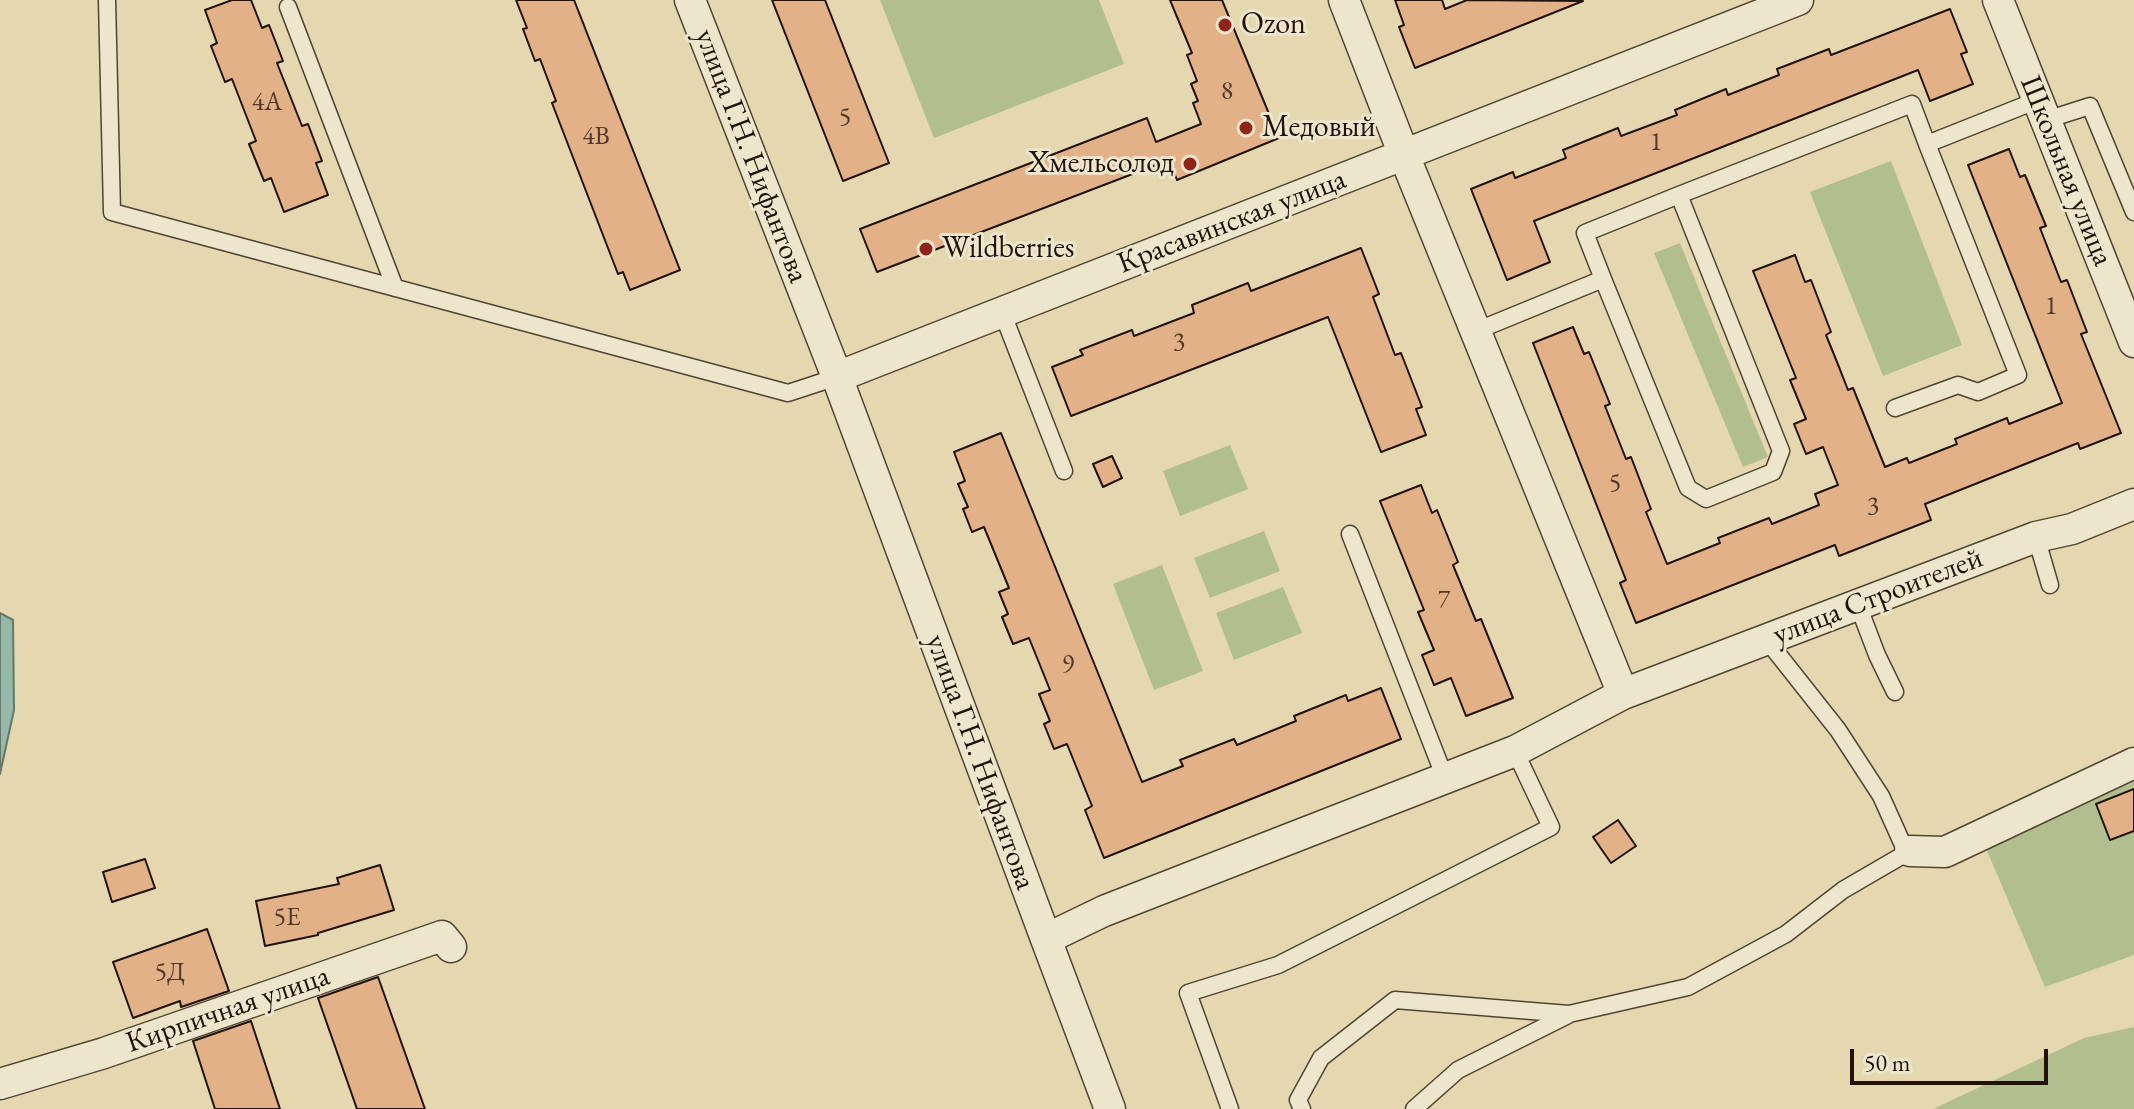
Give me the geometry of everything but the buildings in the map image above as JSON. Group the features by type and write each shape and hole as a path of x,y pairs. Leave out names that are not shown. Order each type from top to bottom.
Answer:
{"street":[{"name":"улица Г.Н. Нифантова","path":"690,0 837,377 1110,1109"},
{"path":"1046,939 1104,911 1515,751 1623,694 1344,0"},
{"name":"Красавинская улица","path":"837,377 1798,0"},
{"name":"Школьная улица","path":"1998,0 2042,110 2126,299 2134,342"},
{"name":"улица Строителей","path":"1623,694 2036,537 2072,529 2134,504"},
{"path":"1910,851 1945,852 2134,763"},
{"name":"Кирпичная улица","path":"0,1084 104,1053 442,936 451,947"}],"lane":[{"path":"107,0 112,212 788,393 837,377"},
{"path":"288,7 395,288"},
{"path":"1679,195 1781,451 1773,472 1706,499 1688,488 1585,233 1679,195 1912,104 2018,375 1978,392 1958,385 1895,408"},
{"path":"1927,144 2042,110 2090,106 2134,212"},
{"path":"1476,331 1603,279"},
{"path":"1002,312 1064,471"},
{"path":"1350,534 1445,778"},
{"path":"2036,537 2050,585"},
{"path":"1858,605 1895,692"},
{"path":"1414,1109 1458,1070 1569,1014 1688,987 1786,934 1843,890 1910,851 1903,845 1881,796 1838,730 1766,639"},
{"path":"1230,1109 1188,993 1278,965 1551,827 1515,751"},
{"path":"1302,1109 1298,1100 1321,1058 1395,1000 1569,1014"}],"green space":[{"path":"880,0 1099,0 1124,64 934,138"},
{"path":"1891,161 1962,345 1883,376 1810,192"},
{"path":"1680,243 1768,457 1743,467 1654,253"},
{"path":"1230,445 1248,489 1180,516 1163,471"},
{"path":"1264,531 1280,571 1210,598 1194,558"},
{"path":"1162,565 1203,671 1154,690 1113,584"},
{"path":"1283,587 1302,633 1234,660 1216,613"},
{"path":"2134,777 2134,955 2045,987 1985,846"},
{"path":"2134,1027 2134,1109 1933,1109 2084,1038"}],"shaded area":[{"path":"0,613 13,620 14,710 0,774"}],"place":[{"name":"Ozon","path":"1225,25"},
{"name":"Медовый","path":"1246,128"},
{"name":"Хмельсолод","path":"1190,164"},
{"name":"Wildberries","path":"926,249"}]}
